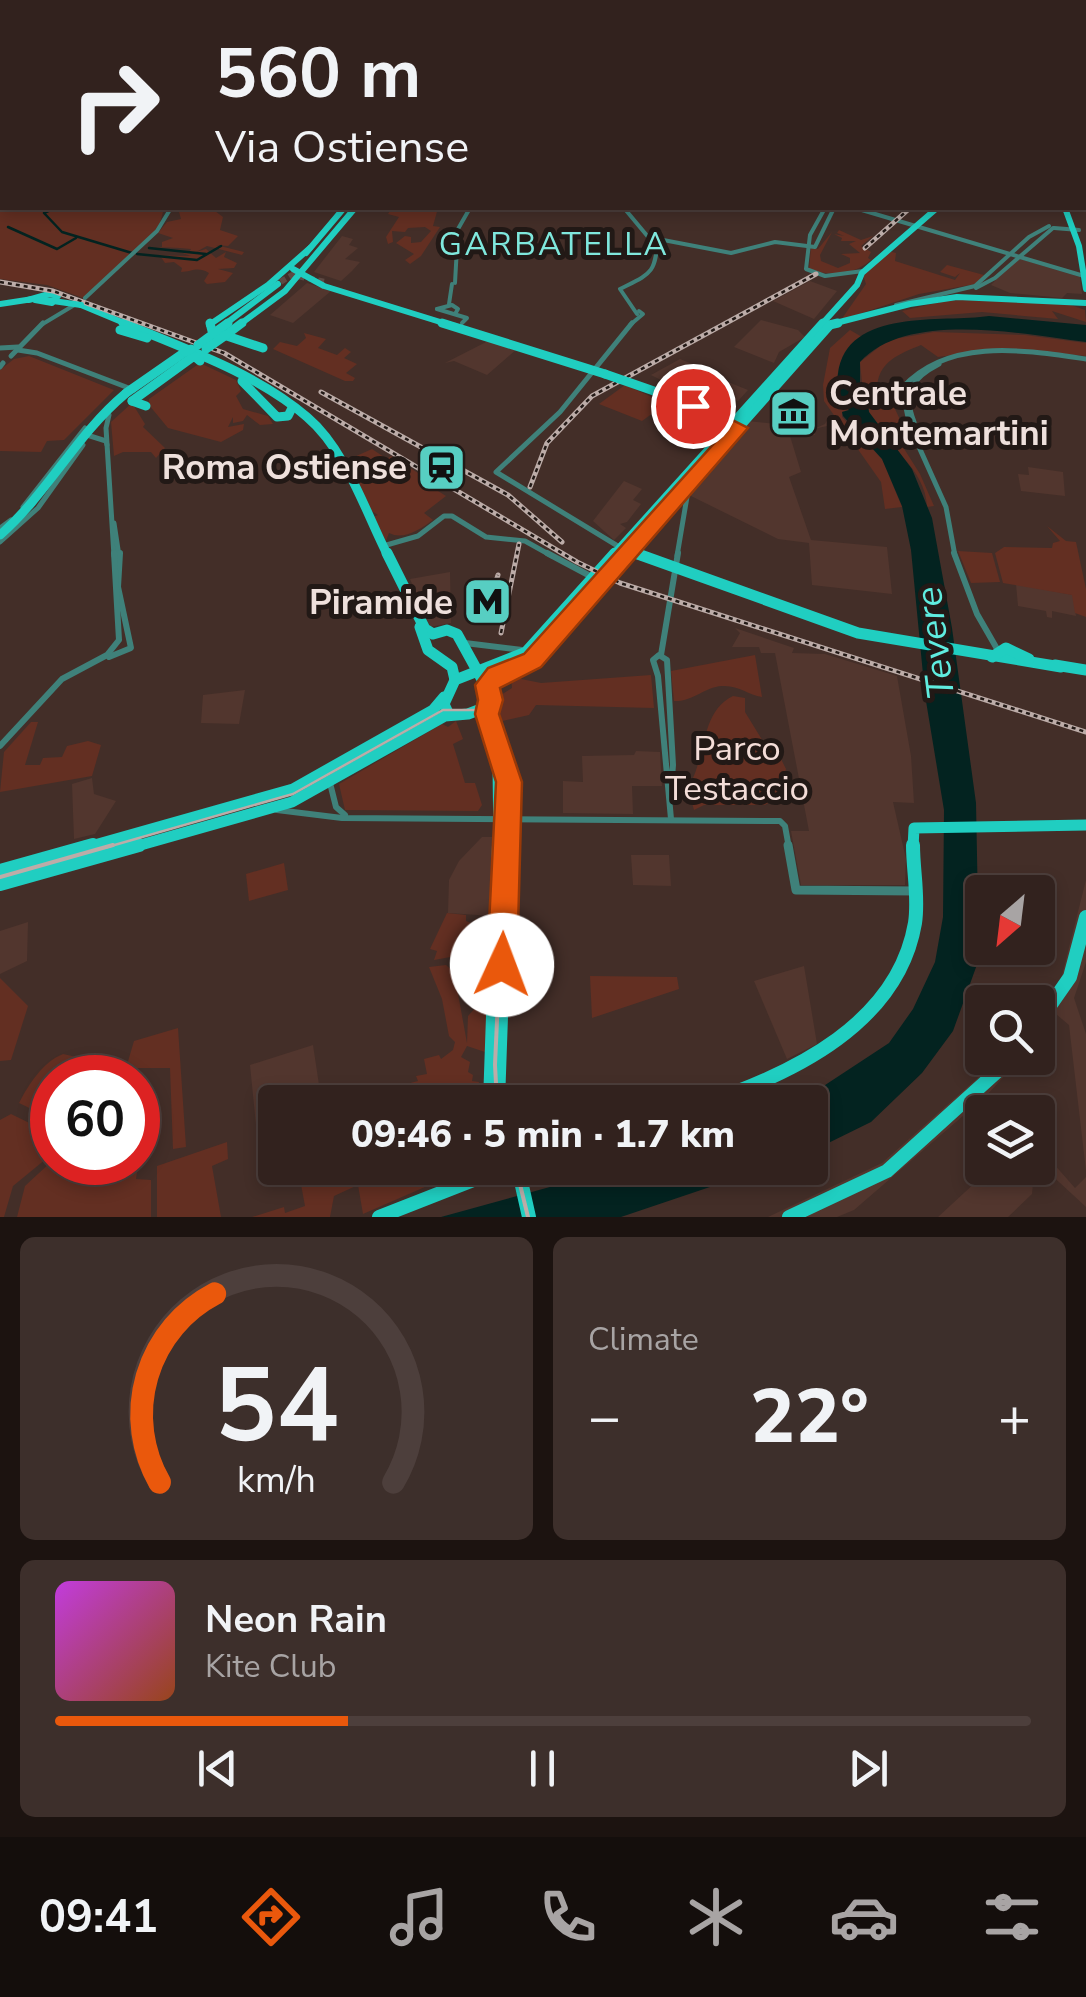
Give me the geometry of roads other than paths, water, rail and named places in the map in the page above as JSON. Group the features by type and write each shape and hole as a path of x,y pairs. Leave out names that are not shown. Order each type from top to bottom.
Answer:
{"main road":[{"path":"0,535 23,516 84,438 127,397 269,298 295,275 347,210"},
{"path":"677,499 732,424 857,284 863,271 934,210"},
{"path":"1069,210 1086,250"},
{"path":"1075,228 1086,289"},
{"path":"263,348 212,331 208,324 313,250"},
{"path":"295,275 368,292"},
{"path":"326,282 461,319 675,397 732,424"},
{"path":"339,286 597,369"},
{"path":"819,327 924,302 988,295 1086,303"},
{"path":"221,333 269,298"},
{"path":"924,302 1011,298 1086,303"},
{"path":"0,304 35,300 81,303 235,366 242,374"},
{"path":"81,303 148,335"},
{"path":"487,687 522,658 677,499 732,424 830,325"},
{"path":"430,638 322,432 291,404 242,374 195,350 125,327 120,330 195,350 292,408 312,426 329,449 430,638 428,650 452,667 455,680"},
{"path":"195,350 220,370 252,387 270,410 282,418 290,415 292,408"},
{"path":"127,397 146,406"},
{"path":"625,550 855,632 1086,670"},
{"path":"0,884 234,813 324,780 332,768 434,709 455,680 522,658 593,578 625,550"},
{"path":"430,638 452,631 464,642 476,673 487,687 487,714 508,778 495,1085"},
{"path":"448,692 444,707 449,715"},
{"path":"0,872 234,813 264,811 449,715 468,714 489,706"},
{"path":"468,714 481,718 501,779 508,818"},
{"path":"751,1085 831,1044 872,1011 906,956 917,891 913,831 930,826 1082,827"},
{"path":"1055,998 1081,955 1086,917"},
{"path":"789,1217 890,1169 997,1075"},
{"path":"379,1217 458,1185"},
{"path":"522,1185 530,1217"}],"street":[{"path":"162,210 166,213"},
{"path":"8,358 45,322 81,303 157,232 169,210"},
{"path":"449,304 459,225 469,210"},
{"path":"625,550 497,474 560,412 597,369 637,312 624,295 628,284 660,258 653,238 626,210"},
{"path":"824,210 807,246 806,269 823,276 863,271"},
{"path":"653,238 730,253 774,242 816,247 824,220 832,210"},
{"path":"862,210 1084,274"},
{"path":"871,210 920,225"},
{"path":"887,310 918,297 979,284 1052,226 1075,228"},
{"path":"924,302 932,295 984,286 1013,254"},
{"path":"449,304 458,308 461,319 437,309 449,304"},
{"path":"0,348 8,358"},
{"path":"1003,655 968,597 945,506 901,404 902,388 912,375 935,362 1000,351 1086,361"},
{"path":"8,358 38,353 127,397"},
{"path":"0,535 29,518 55,472 84,438 103,435 127,397 158,376"},
{"path":"0,746 58,683 77,668 108,655 120,640 106,430"},
{"path":"84,438 105,443"},
{"path":"668,819 674,764 666,665 661,655 675,568 677,499 687,497 690,484"},
{"path":"383,546 423,532 444,516 452,516 486,537 531,544 593,578"},
{"path":"58,683 130,650 118,587 120,541 112,518"},
{"path":"464,642 504,649 522,658"},
{"path":"504,649 522,658"},
{"path":"661,655 653,658 670,801"},
{"path":"442,660 459,665 468,656"},
{"path":"324,780 337,808 351,818"},
{"path":"264,811 351,818 782,822 796,890 917,891"},
{"path":"480,818 508,818"}],"water":[{"name":"Tevere","path":"989,316 1086,325 1086,342 999,331 936,331 906,336 881,346 860,362 860,389 869,412 912,469 932,518 976,803 977,875 965,875 965,965 977,965 970,985 965,985 965,998 953,1031 922,1073 871,1122 828,1143 825,1085 889,1043 913,1009 935,962 943,917 944,810 925,695 911,550 902,506 882,459 843,416 842,412 849,410 837,385 845,353 859,338 877,328"},
{"path":"557,1185 716,1185 621,1217 441,1217"}],"waterway":[{"path":"51,210 44,213 62,232 132,253"},
{"path":"8,227 57,249 76,238"},
{"path":"137,254 197,260 221,246"},
{"path":"149,248 206,254"}],"tunnel":[{"path":"272,287 292,275 326,282"}],"tram line":[{"path":"104,848 293,794 443,710 478,710 487,726 502,776 505,845"},
{"path":"0,877 113,845"},
{"path":"496,1085 505,845"},
{"path":"520,1185 528,1217"}],"railway":[{"path":"865,248 908,210"},
{"path":"530,487 547,443 592,396 816,274"},
{"path":"0,282 53,291 224,353 577,562 620,583 1086,732"},
{"path":"321,392 508,495 562,542"},
{"path":"501,633 519,544"},
{"path":"483,621 498,575"}],"place":[{"name":"Centrale Montemartini","path":"794,413"},
{"name":"Roma Ostiense","path":"442,467"},
{"name":"Piramide","path":"488,602"}],"district":[{"name":"GARBATELLA","path":"554,244"}],"park label":[{"name":"Parco Testaccio","path":"737,768"}]}
